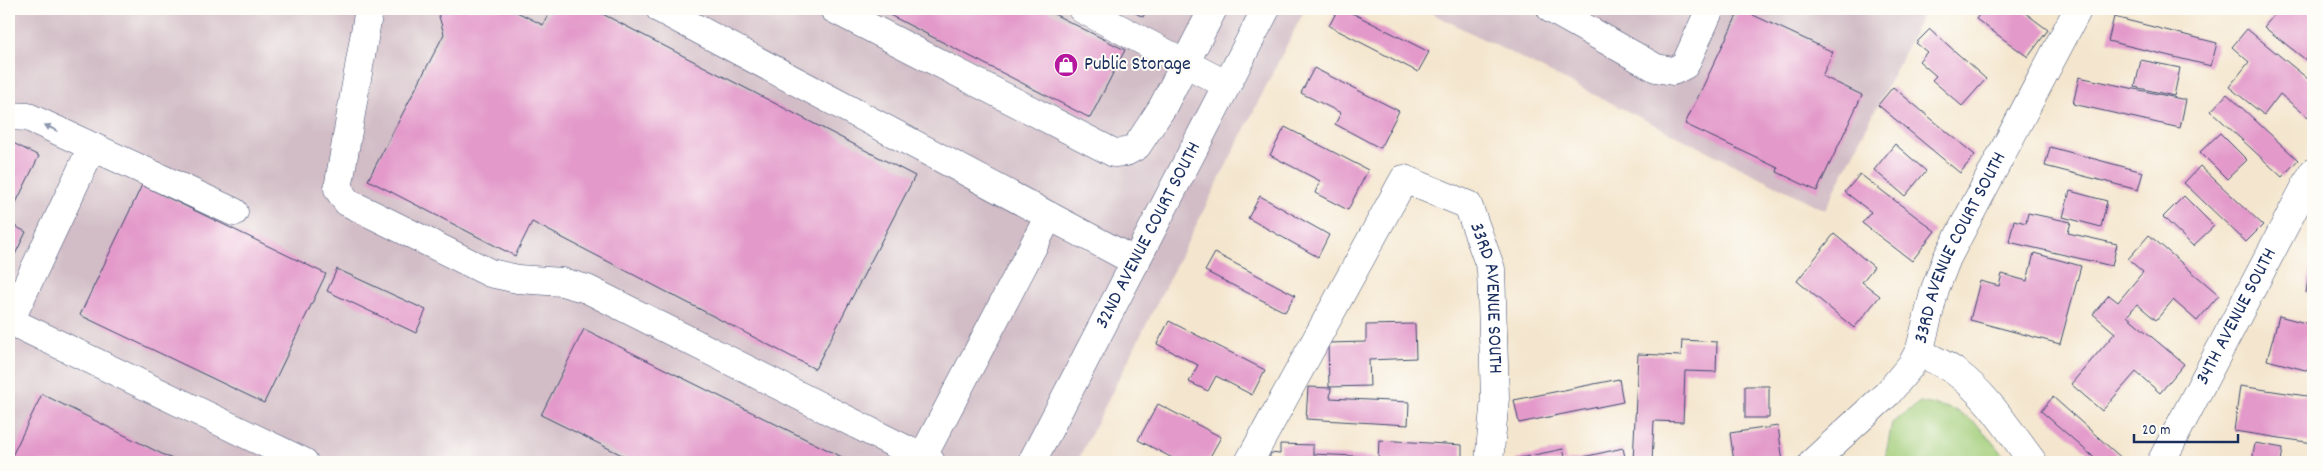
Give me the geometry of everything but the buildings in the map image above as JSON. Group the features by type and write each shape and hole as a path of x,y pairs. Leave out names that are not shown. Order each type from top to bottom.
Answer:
{"street":[{"path":"369,9 338,189 346,202 490,274 518,279 562,282 587,289 926,460 1049,216"},
{"path":"660,9 1136,262"},
{"path":"834,9 1114,153 1126,152 1138,146 1162,108 1213,9"},
{"path":"1082,9 1227,85"},
{"name":"32ND AVENUE COURT SOUTH","path":"1032,462 1266,9"},
{"path":"1551,9 1656,68 1673,70 1685,65 1710,9"},
{"name":"33RD AVENUE COURT SOUTH","path":"1828,457 1910,368 1919,352 1935,289 1947,258 2078,9"},
{"path":"9,116 28,117 234,212"},
{"path":"92,147 9,322 304,462"},
{"name":"34TH AVENUE SOUTH","path":"2161,462 2313,172"},
{"name":"33RD AVENUE SOUTH","path":"1249,462 1404,179 1468,205 1491,269 1496,398 1489,462"},
{"path":"1919,352 1949,368 1969,384 2003,422 2033,462"}],"shaded area":[{"path":"9,9 1305,9 1077,462 9,462"},
{"path":"1423,9 1926,9 1825,210"}],"green space":[{"path":"1920,402 1949,408 1971,420 1994,443 2009,462 1886,462 1885,458 1892,423"}],"place":[{"name":"Public Storage","path":"1066,65"}]}
